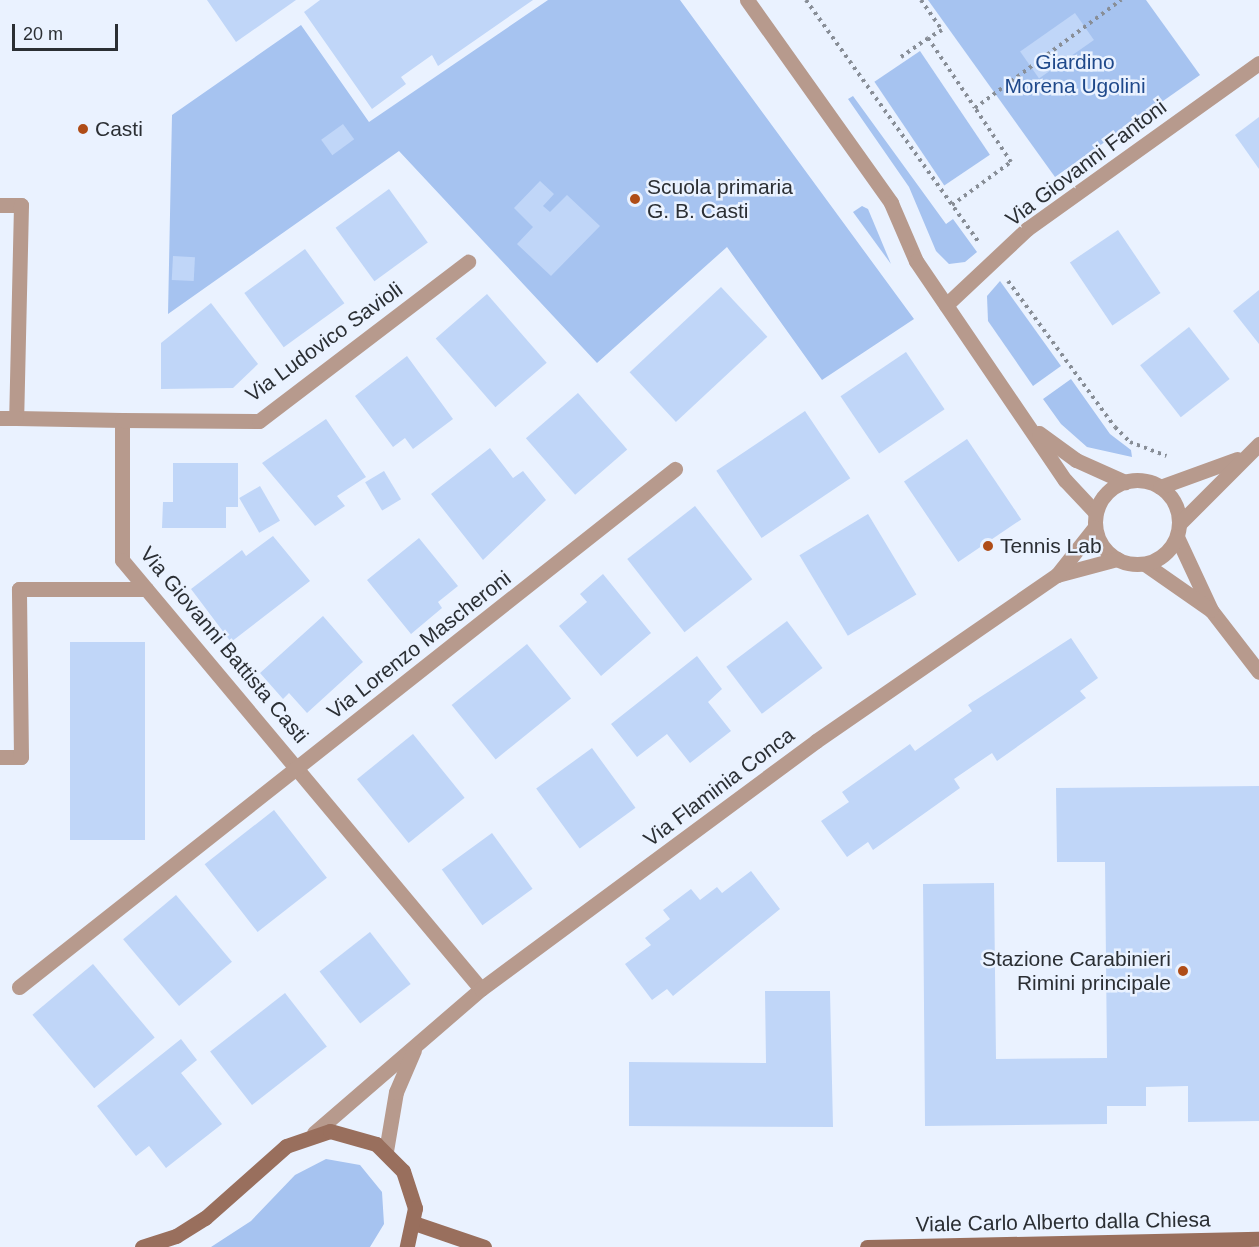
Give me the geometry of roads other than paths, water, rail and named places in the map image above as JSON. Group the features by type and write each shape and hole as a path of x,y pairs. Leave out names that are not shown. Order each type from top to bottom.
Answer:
{"main road":[{"path":"142,1247 176,1236 205,1218 279,1151 314,1133 355,1134 386,1151 410,1186 414,1222 407,1247"},
{"path":"414,1222 484,1247"},
{"name":"Viale Carlo Alberto dalla Chiesa","path":"867,1247 1259,1239"}],"street":[{"path":"747,0 891,203 916,261 1036,431 1065,480 1096,520"},
{"name":"Via Giovanni Fantoni","path":"946,305 1027,229 1259,63"},
{"path":"0,205 21,205 16,418"},
{"name":"Via Ludovico Savioli","path":"122,420 259,421 468,262"},
{"path":"0,418 122,420"},
{"name":"Via Giovanni Battista Casti","path":"122,420 122,560 298,767 481,989"},
{"path":"1036,431 1076,460 1125,482 1160,487 1183,483 1242,457"},
{"path":"1145,564 1170,550 1178,530 1242,457 1259,444"},
{"name":"Via Lorenzo Mascheroni","path":"19,987 675,469"},
{"path":"1125,482 1107,493 1096,520 1098,539 1117,560 1145,564 1211,610"},
{"path":"1160,487 1177,508 1178,530 1211,610 1259,672"},
{"name":"Via Flaminia Conca","path":"314,1133 481,989 834,728 1057,575 1096,520"},
{"name":"Via Flaminia Conca","path":"1057,575 1117,560"},
{"path":"0,757 21,757 19,589 146,589"},
{"name":"Via Flaminia Conca","path":"386,1151 396,1092 416,1045"}],"place":[{"name":"Casti","path":"83,129"},
{"name":"Scuola primaria G. B. Casti","path":"635,199"},
{"name":"Tennis Lab","path":"988,546"},
{"name":"Stazione Carabinieri Rimini principale","path":"1183,971"}],"park label":[{"name":"Giardino Morena Ugolini","path":"1075,74"}]}
